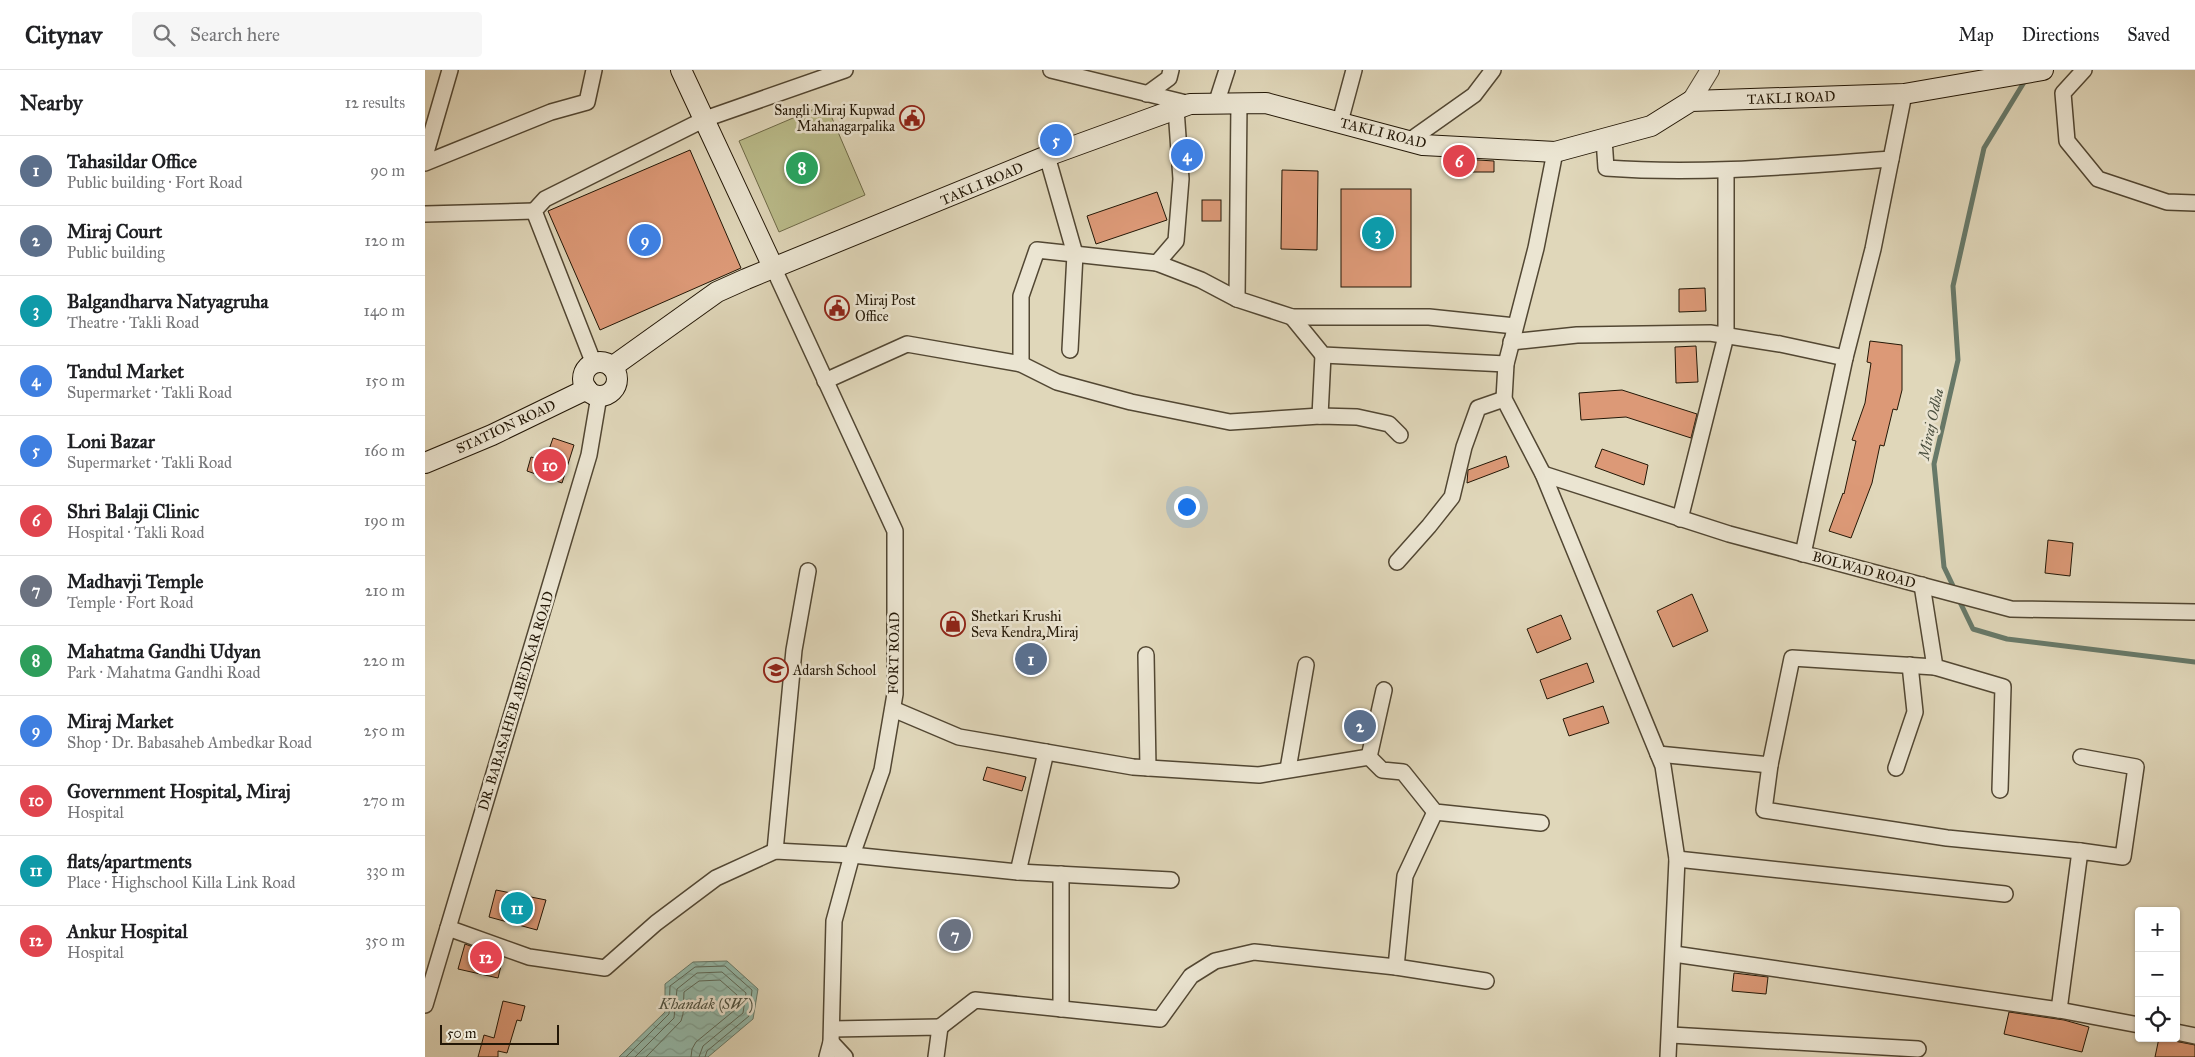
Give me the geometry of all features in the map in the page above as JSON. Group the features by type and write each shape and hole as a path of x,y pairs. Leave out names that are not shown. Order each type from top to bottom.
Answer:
{"main road":[{"path":"681,70 773,267"},
{"name":"TAKLI ROAD","path":"603,365 717,292 773,267 936,203 1047,156 1183,107 1266,102 1423,145 1555,152 1651,126 1691,101 1903,94 2043,70"},
{"path":"603,365 616,376 615,386 609,394 593,393 583,380 584,375 586,370 603,365"},
{"name":"STATION ROAD","path":"425,463 593,393"}],"street":[{"path":"425,156 450,70"},
{"path":"425,163 551,112 587,102 593,70"},
{"path":"425,214 534,211 545,199 705,119 845,70"},
{"path":"1051,70 1147,94 1183,107 1181,179 1175,241 1157,263"},
{"path":"1147,94 1169,78 1171,70"},
{"path":"1216,104 1227,70"},
{"path":"1339,122 1354,70"},
{"path":"1409,141 1475,95 1493,70"},
{"path":"1691,101 1710,70"},
{"path":"2084,70 2063,93 2067,141 2098,179 2167,202 2195,203"},
{"path":"1803,554 1845,358 1873,249 1903,94"},
{"path":"1237,298 1239,103"},
{"path":"1604,139 1606,168 1648,171 1726,171 1891,159"},
{"path":"1555,152 1536,248 1506,364 1504,399 1543,474 1663,766 1677,859 1671,1035 1668,1057"},
{"path":"1047,156 1075,254 1070,350"},
{"path":"1680,519 1726,336 1726,171"},
{"path":"534,211 603,365"},
{"path":"1021,364 1021,296 1037,250 1157,263 1201,280 1237,298 1292,317 1429,317 1515,326"},
{"name":"FORT ROAD","path":"773,267 895,531 895,694 882,770 852,856 834,921 832,1035 827,1057"},
{"path":"1292,317 1323,356 1320,416"},
{"path":"1511,342 1577,335 1710,333 1845,358"},
{"path":"825,381 907,344 1021,364 1057,382 1131,402 1230,422 1320,416 1357,417 1389,424 1401,435"},
{"path":"1323,356 1506,364"},
{"name":"DR. BABASAHEB ABEDKAR ROAD","path":"425,1005 429,980 448,928 589,455 593,393"},
{"path":"1397,562 1452,497 1464,447 1477,408 1504,399"},
{"name":"BOLWAD ROAD","path":"1543,474 1729,534 2011,609 2195,612"},
{"path":"775,850 794,650 808,571"},
{"path":"1922,585 1935,667"},
{"path":"1147,655 1148,768"},
{"path":"2000,790 2003,687 1935,667 1792,658 1770,765 1764,810 1947,838 2123,857 2136,767 2081,757"},
{"path":"1288,769 1306,665"},
{"path":"1896,768 1915,712 1910,665"},
{"path":"1369,757 1384,690"},
{"path":"893,709 959,737 1148,768 1259,775 1369,757"},
{"path":"1018,872 1046,752"},
{"path":"1658,754 1770,765"},
{"path":"1369,757 1382,770 1403,772 1435,812 1541,823"},
{"path":"1396,967 1405,876 1435,812"},
{"path":"448,928 529,957 605,968 656,924 716,878 775,850 1018,872 1171,880"},
{"path":"2059,1010 2080,851"},
{"path":"1677,859 2005,894"},
{"path":"1061,874 1061,1009"},
{"path":"845,1057 832,1035 940,1027 975,1000 1160,1019 1191,976 1215,961 1254,952 1396,967 1486,981"},
{"path":"1674,954 2059,1010 2135,1024"},
{"path":"936,1057 940,1027"},
{"path":"2180,1033 2195,1036"},
{"path":"1671,1035 1918,1049"}],"shaded area":[{"path":"826,104 865,195 779,232 739,141"}],"water":[{"name":"Khandak (SW)","path":"727,961 758,989 753,1019 708,1057 619,1057 665,1012 665,984 693,962"}],"building":[{"path":"690,150 741,268 600,330 548,211"},
{"path":"1447,158 1494,161 1494,172 1447,172"},
{"path":"1282,170 1318,171 1317,250 1281,249"},
{"path":"1341,189 1411,189 1411,287 1341,287"},
{"path":"1157,192 1167,220 1096,244 1087,216"},
{"path":"1202,200 1221,200 1221,221 1202,221"},
{"path":"1705,288 1706,311 1679,312 1679,289"},
{"path":"1870,341 1902,345 1902,390 1897,410 1893,409 1884,446 1880,445 1872,483 1851,538 1829,531 1844,494 1856,441 1852,440 1865,403 1871,363 1867,362"},
{"path":"1696,346 1698,382 1676,383 1675,347"},
{"path":"1622,390 1697,414 1691,438 1626,417 1581,420 1579,393"},
{"path":"553,438 574,445 562,483 527,471 531,457 545,461"},
{"path":"1602,449 1648,465 1644,485 1595,467"},
{"path":"1506,456 1509,467 1467,483 1468,470"},
{"path":"2048,540 2073,543 2070,576 2045,573"},
{"path":"1692,594 1708,631 1673,647 1657,611"},
{"path":"1561,615 1571,639 1537,653 1527,629"},
{"path":"1587,663 1594,682 1547,699 1540,680"},
{"path":"1603,706 1609,723 1569,736 1563,719"},
{"path":"987,767 1026,777 1022,791 983,780"},
{"path":"496,890 546,900 537,930 489,917"},
{"path":"465,944 503,958 498,978 458,969"},
{"path":"1734,973 1768,977 1766,994 1732,991"},
{"path":"503,1001 525,1006 521,1021 517,1020 507,1053 498,1051 498,1057 478,1057 484,1035 494,1038"},
{"path":"2009,1012 2064,1020 2089,1027 2082,1052 2004,1034"},
{"path":"2158,1042 2179,1042 2195,1045 2195,1057 2155,1057"}],"waterway":[{"name":"Miraj Odha","path":"1955,590 1944,567 1934,464 1958,360 1953,286 1984,148 2026,79"},
{"name":"Miraj Odha","path":"1958,598 1973,629 2007,639 2195,662"}],"place":[{"name":"Sangli Miraj Kupwad Mahanagarpalika","path":"912,118"},
{"name":"Loni Bazar","path":"1056,140"},
{"name":"Tandul Market","path":"1187,155"},
{"name":"Shri Balaji Clinic","path":"1459,161"},
{"name":"Mahatma Gandhi Udyan","path":"802,168"},
{"name":"Balgandharva Natyagruha","path":"1378,233"},
{"name":"Miraj Market","path":"645,240"},
{"name":"Miraj Post Office","path":"837,308"},
{"name":"Government Hospital, Miraj","path":"550,465"},
{"name":"Shetkari Krushi Seva Kendra,Miraj","path":"953,624"},
{"name":"Tahasildar Office","path":"1031,659"},
{"name":"Adarsh School","path":"776,670"},
{"name":"Miraj Court","path":"1360,726"},
{"name":"flats/apartments","path":"517,908"},
{"name":"Madhavji Temple","path":"955,935"},
{"name":"Ankur Hospital","path":"486,957"}]}
